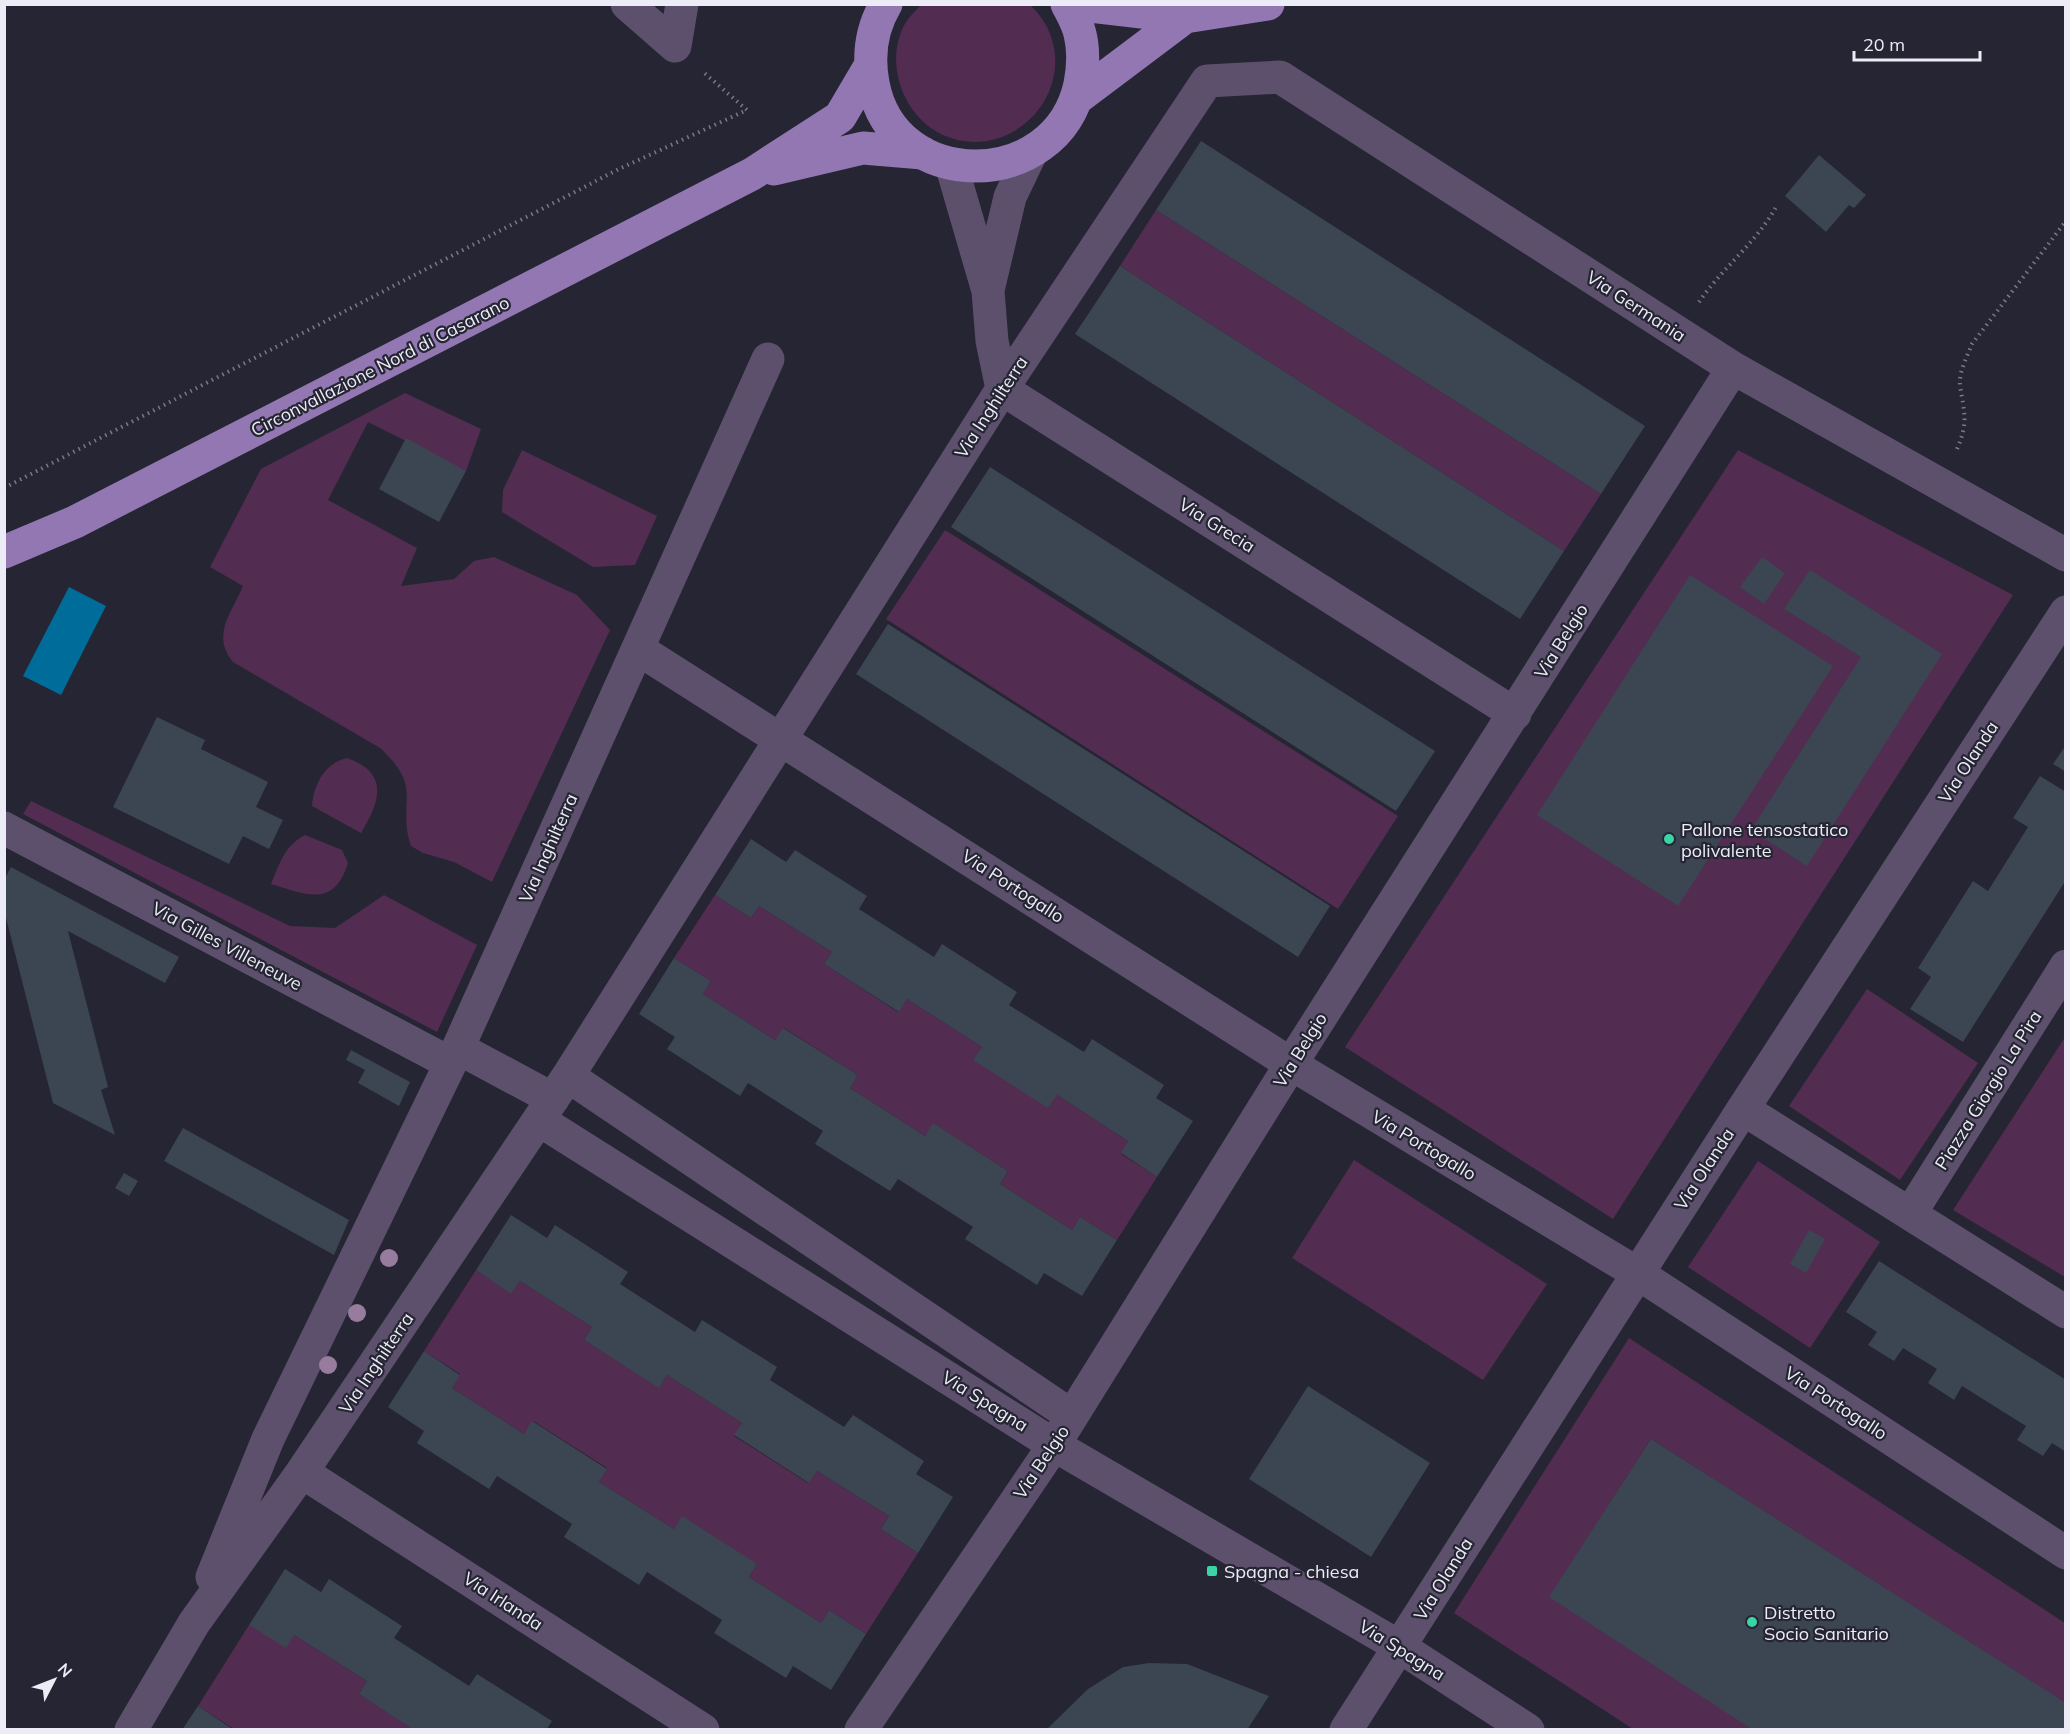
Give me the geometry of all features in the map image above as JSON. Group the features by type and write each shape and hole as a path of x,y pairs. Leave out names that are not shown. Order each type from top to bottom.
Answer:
{"main road":[{"path":"1031,153 1050,138 1065,120 1076,99 1083,67 1080,34 1067,4"},
{"path":"1073,4 1185,17 1268,4"},
{"path":"883,7 872,38 870,66 875,92 886,116 902,137 937,159"},
{"path":"1076,99 1185,17"},
{"name":"Circonvallazione Nord di Casarano","path":"4,552 86,517 752,174 840,117 870,66"},
{"name":"Circonvallazione Nord di Casarano","path":"752,174 863,148 978,167 997,165 1031,153"}],"street":[{"path":"627,4 675,46"},
{"path":"675,46 682,4"},
{"name":"Via Germania","path":"1208,81 1280,77 1733,368 1940,482 2066,555"},
{"name":"Via Inghilterra","path":"131,1730 194,1623 302,1472 553,1099 1002,389 1208,81"},
{"path":"988,291 1010,197 1031,153"},
{"path":"937,159 988,291 992,341 1002,389"},
{"name":"Via Inghilterra","path":"194,1623 268,1439 454,1055 768,360"},
{"name":"Via Belgio","path":"861,1730 1072,1416 1291,1064 1733,368"},
{"name":"Via Grecia","path":"1002,389 1515,714"},
{"name":"Via Olanda","path":"1346,1730 1637,1273 2066,612"},
{"path":"638,649 782,738"},
{"name":"Via Portogallo","path":"782,738 1291,1064 1637,1273 2066,1553"},
{"name":"Via Gilles Villeneuve","path":"4,828 454,1055"},
{"name":"Piazza Giorgio La Pira","path":"1911,1214 2066,966"},
{"path":"454,1055 553,1099"},
{"name":"Via Spagna","path":"553,1099 1072,1416"},
{"name":"Via Spagna","path":"553,1099 1054,1444 1400,1647 1528,1730"},
{"path":"1743,1109 2066,1312"},
{"name":"Via Irlanda","path":"302,1472 703,1730"}],"path":[{"path":"4,488 619,169 747,110 675,46"},
{"path":"1678,333 1707,291 1737,254 1758,235 1776,207"},
{"path":"1940,482 1965,430 1966,412 1960,384 1962,366 1972,344 2066,221"}],"shaded area":[{"path":"921,5 1030,5 1037,12 1051,36 1055,65 1049,93 1040,108 1028,121 1013,132 997,139 979,142 961,141 943,135 917,115 900,86 896,53 899,37 906,22"},
{"path":"1156,210 1601,494 1564,551 1120,266"},
{"path":"405,393 481,429 466,471 368,422 328,500 417,548 401,586 454,579 474,561 494,557 577,595 610,630 492,882 454,862 423,853 411,846 407,831 406,785 394,762 380,748 233,662 227,652 223,633 243,586 210,567 261,469"},
{"path":"522,450 657,516 635,565 593,567 502,512 503,490"},
{"name":"Pallone tensostatico polivalente","path":"1738,450 2013,595 1613,1219 1345,1047"},
{"path":"945,530 1398,816 1338,909 886,619"},
{"path":"347,758 361,764 370,772 377,790 373,810 361,833 312,806 315,790 326,770"},
{"path":"31,801 290,926 335,928 384,895 477,945 437,1032 23,814"},
{"path":"305,835 342,850 348,863 335,887 327,892 307,894 271,884 287,850"},
{"path":"715,895 751,918 759,906 832,952 824,964 898,1012 907,999 982,1047 974,1059 1057,1095 1128,1141 1121,1154 1157,1177 1117,1240 1080,1217 1072,1230 1000,1184 1008,1171 934,1124 925,1136 850,1088 858,1075 784,1028 775,1040 703,994 711,981 674,958"},
{"path":"1867,989 1978,1063 1900,1180 1789,1106"},
{"path":"2065,1037 2065,1277 1953,1210"},
{"path":"1354,1160 1547,1284 1483,1380 1292,1258"},
{"path":"1758,1161 1880,1242 1810,1348 1688,1267"},
{"path":"476,1270 511,1293 520,1281 592,1327 584,1340 659,1387 667,1375 742,1423 734,1436 808,1483 817,1471 889,1516 881,1529 918,1553 866,1634 829,1610 821,1623 749,1577 757,1564 674,1529 599,1482 607,1468 533,1421 524,1434 452,1388 460,1374 424,1351"},
{"path":"1629,1338 2065,1623 2065,1703 1651,1439 1550,1597 1753,1729 1633,1729 1454,1613"},
{"path":"249,1625 294,1635 367,1681 359,1694 414,1729 234,1729 198,1706"}],"water":[{"path":"69,587 106,606 61,695 23,676"}],"building":[{"path":"1201,141 1645,426 1601,494 1156,210"},
{"path":"1819,155 1866,195 1854,208 1849,205 1826,232 1785,196"},
{"path":"1120,266 1564,551 1520,619 1075,334"},
{"path":"406,438 466,471 439,522 379,489"},
{"path":"990,467 1435,751 1396,811 951,527"},
{"path":"1762,557 1785,573 1764,604 1740,587"},
{"path":"1810,570 1942,654 1807,866 1751,830 1861,657 1784,609"},
{"name":"Pallone tensostatico polivalente","path":"1690,575 1833,666 1678,906 1537,815"},
{"path":"888,624 1330,906 1298,957 856,674"},
{"path":"157,717 205,740 201,749 268,782 256,807 283,820 269,849 243,836 229,864 113,807"},
{"path":"2066,745 2066,772 2053,764"},
{"path":"2040,776 2066,792 2066,880 1963,1042 1910,1009 1931,977 1918,968 1973,881 1988,891 2028,827 2013,818"},
{"path":"751,839 786,862 795,850 867,896 859,909 934,957 942,944 1017,992 1009,1005 1084,1052 1092,1039 1164,1085 1156,1098 1193,1121 1157,1177 1121,1153 1128,1141 1057,1095 1048,1108 973,1060 982,1047 907,999 899,1012 824,964 832,952 759,906 751,918 715,895"},
{"path":"11,867 179,957 165,983 68,931 108,1087 101,1090 115,1135 53,1103 4,910 4,880"},
{"path":"674,958 711,981 703,994 775,1040 783,1028 858,1075 850,1088 925,1136 933,1123 1008,1171 1000,1184 1072,1230 1080,1217 1117,1240 1082,1296 1044,1273 1037,1285 965,1239 973,1227 898,1179 890,1191 815,1144 823,1131 748,1083 740,1096 667,1049 675,1037 639,1014"},
{"path":"351,1050 410,1082 399,1106 358,1083 365,1070 346,1060"},
{"path":"183,1128 349,1220 334,1255 164,1161"},
{"path":"124,1173 138,1181 129,1196 115,1188"},
{"path":"511,1215 547,1238 555,1225 628,1272 620,1284 695,1332 702,1320 777,1367 770,1380 844,1427 853,1415 924,1461 916,1474 953,1497 918,1553 881,1529 889,1516 817,1471 809,1483 734,1435 742,1423 667,1375 659,1388 584,1340 592,1327 520,1281 511,1294 476,1270"},
{"path":"1809,1230 1825,1239 1806,1273 1790,1264"},
{"path":"1879,1261 2066,1380 2066,1452 2052,1443 2043,1456 2017,1440 2026,1426 1962,1386 1954,1400 1928,1383 1937,1369 1903,1348 1894,1361 1868,1345 1877,1332 1846,1312"},
{"path":"424,1351 460,1375 452,1388 524,1434 532,1421 607,1469 599,1482 674,1529 682,1516 757,1564 749,1577 821,1623 829,1610 866,1634 831,1690 793,1666 786,1678 714,1633 722,1620 647,1572 639,1585 564,1537 572,1524 497,1476 489,1489 417,1443 424,1431 388,1407"},
{"path":"1308,1386 1430,1463 1371,1557 1249,1479"},
{"path":"1651,1439 2066,1703 2066,1730 1753,1730 1549,1597"},
{"path":"285,1569 321,1592 329,1579 402,1626 394,1638 469,1686 477,1674 552,1721 546,1730 414,1730 359,1694 367,1681 294,1635 286,1648 249,1625"},
{"path":"1149,1663 1187,1664 1269,1696 1247,1730 1046,1730 1088,1689 1123,1667"},
{"path":"198,1706 234,1730 182,1730"}],"place":[{"name":"Pallone tensostatico polivalente","path":"1669,839"},
{"name":"Spagna - chiesa","path":"1212,1571"},
{"name":"Distretto Socio Sanitario","path":"1752,1622"}]}
